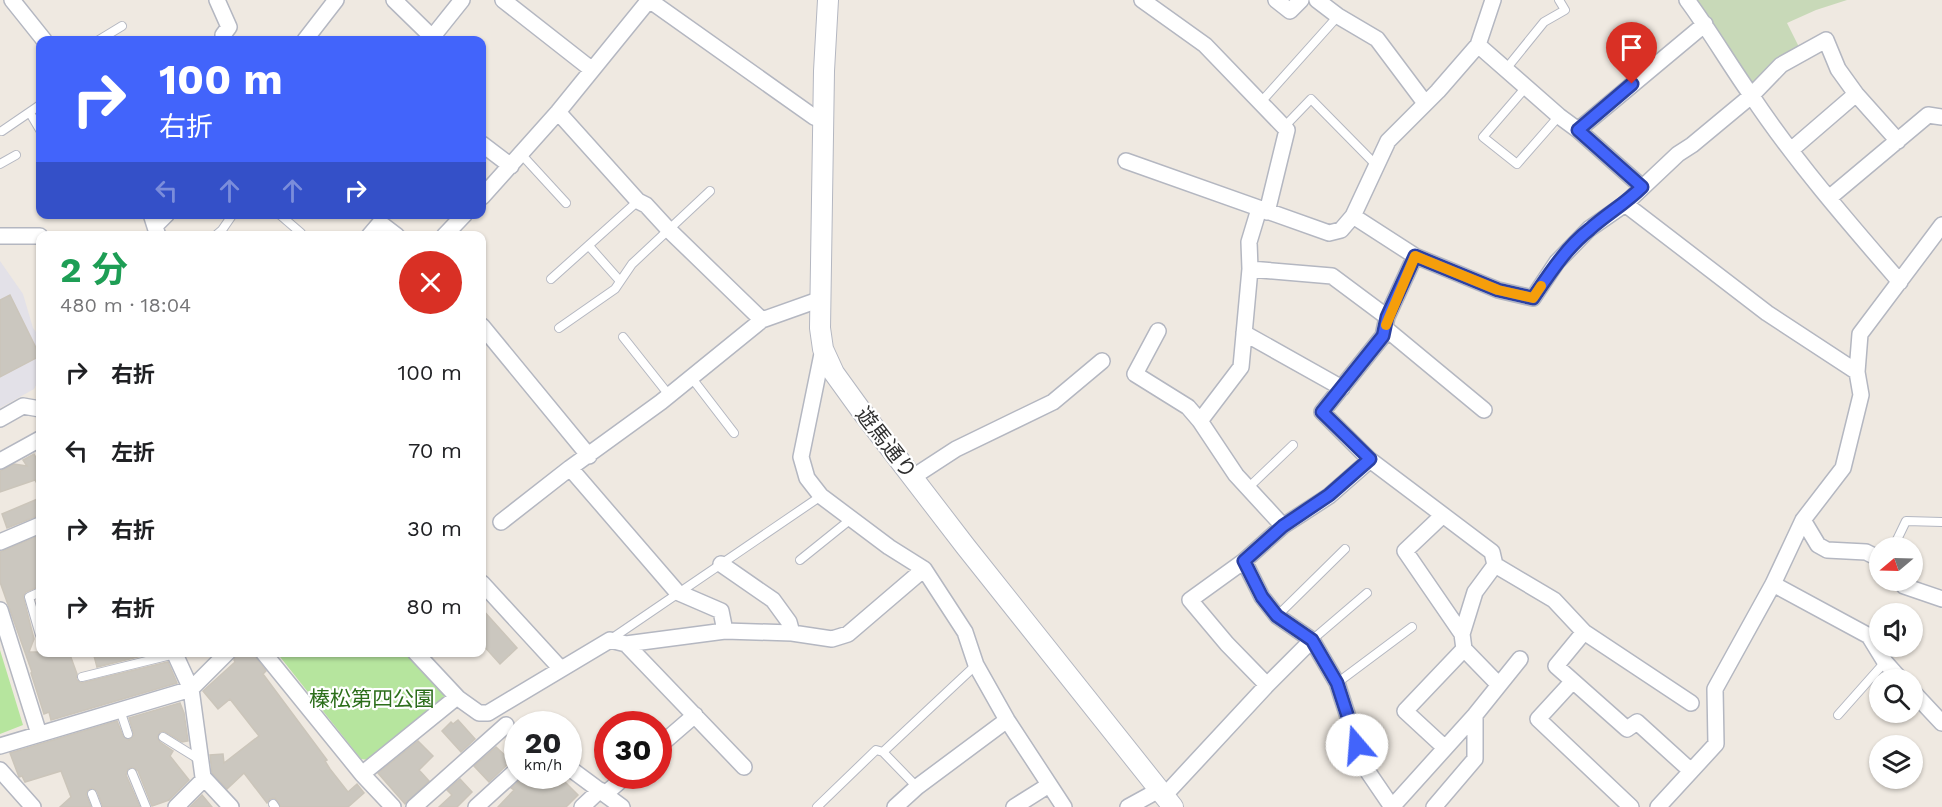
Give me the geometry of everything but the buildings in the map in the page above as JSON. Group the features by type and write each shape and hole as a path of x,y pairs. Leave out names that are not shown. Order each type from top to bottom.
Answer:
{"street":[{"path":"12,0 41,36"},
{"path":"217,0 229,27 225,36"},
{"path":"308,36 336,0"},
{"path":"394,0 429,36"},
{"path":"434,36 462,0"},
{"path":"503,0 591,69"},
{"path":"486,193 558,112 649,0 814,117 824,121"},
{"name":"遊馬通り","path":"828,0 820,328 823,349 834,373 966,547 1165,798"},
{"path":"1276,0 1290,11 1301,0"},
{"path":"1317,0 1338,16 1377,39 1425,104"},
{"path":"1126,161 1329,234 1341,230 1353,216 1388,141 1438,91 1478,45 1493,0"},
{"path":"1687,0 1751,96 1791,150 1900,282"},
{"path":"1147,1 1205,45 1287,130 1263,211 1249,242 1250,269 1241,367 1200,421"},
{"path":"1578,130 1705,24"},
{"path":"1353,216 1415,256 1498,290 1533,298 1557,262 1589,229 1625,204 1678,154 1751,96 1781,65 1826,40 1838,69 1856,94 1898,141"},
{"path":"1478,45 1642,187"},
{"path":"1791,150 1856,94"},
{"path":"558,112 638,201 646,205 762,320"},
{"path":"1829,198 1928,115 1942,117"},
{"path":"486,146 516,160"},
{"path":"1625,204 1767,313 1857,372"},
{"path":"449,231 460,219"},
{"path":"373,231 380,223 390,231"},
{"path":"1658,807 1716,744 1715,689 1773,584 1803,520 1843,468 1861,395 1857,372 1860,334 1942,225"},
{"path":"0,236 36,236"},
{"path":"1415,256 1386,323 1383,336 1322,412 1370,459 1492,552 1495,565 1554,600 1584,632 1691,703"},
{"path":"1250,269 1332,276 1484,410"},
{"path":"501,522 570,468 669,396 762,320 821,299"},
{"path":"486,331 589,456"},
{"path":"1158,331 1135,374 1188,407 1236,475 1283,526"},
{"path":"1244,333 1342,388"},
{"path":"823,349 801,457 807,478 821,496 890,548 924,569 965,632 976,665 1007,720 1064,807"},
{"path":"913,477 956,449 1053,402 1102,362"},
{"path":"0,419 23,406 36,408"},
{"path":"0,461 36,441"},
{"path":"1267,685 1227,644 1190,600 1244,561 1283,526 1329,495 1370,459"},
{"path":"570,468 680,593 721,611 725,631"},
{"path":"1443,514 1405,551 1463,642 1499,685"},
{"path":"1803,520 1818,545 1827,550 1869,554"},
{"path":"2,537 36,526"},
{"path":"1244,561 1262,597 1277,616 1312,640 1337,683 1364,766 1392,807 1444,747 1475,716 1520,659"},
{"path":"721,564 773,600 789,622 792,633"},
{"path":"1444,747 1405,711 1463,642 1475,592 1495,565"},
{"path":"420,657 457,696 479,713 488,713 610,640 626,644 725,631 792,633 832,639 848,634 924,569"},
{"path":"1773,584 1869,636 1891,669"},
{"path":"486,588 561,669"},
{"path":"1919,591 1942,599"},
{"path":"0,610 39,734"},
{"path":"1584,632 1556,666 1627,729 1637,722 1691,771"},
{"path":"1128,807 1165,798 1267,685 1312,640"},
{"path":"626,644 744,767"},
{"path":"177,657 191,689 204,779 231,807"},
{"path":"0,746 191,689 223,657"},
{"path":"267,657 362,774 393,807"},
{"path":"1572,682 1538,719 1631,807"},
{"path":"362,774 457,696"},
{"path":"1923,703 1942,723"},
{"path":"488,713 504,723"},
{"path":"672,735 695,715"},
{"path":"1434,807 1475,759 1475,716"},
{"path":"895,807 917,787 1007,720"},
{"path":"414,807 504,734"},
{"path":"0,770 33,807"},
{"path":"582,777 622,807"},
{"path":"176,807 204,779"},
{"path":"476,807 504,782"},
{"path":"1014,807 1049,785"},
{"path":"582,807 606,789"}],"lane":[{"path":"1506,69 1544,22 1565,10 1559,0"},
{"path":"1261,102 1338,16"},
{"path":"106,36 122,26"},
{"path":"1526,87 1483,137 1517,164 1559,116"},
{"path":"1284,127 1311,99 1377,166"},
{"path":"2,131 36,108"},
{"path":"30,113 36,123"},
{"path":"0,164 16,155"},
{"path":"516,160 566,203"},
{"path":"559,328 615,289 632,264 710,191"},
{"path":"551,279 638,201"},
{"path":"285,219 300,231"},
{"path":"589,246 620,281"},
{"path":"623,337 669,396"},
{"path":"691,377 734,433"},
{"path":"1248,488 1293,445"},
{"path":"610,640 821,496"},
{"path":"800,560 851,519"},
{"path":"1898,537 1906,521 1942,522"},
{"path":"1277,616 1345,549"},
{"path":"1312,640 1367,593"},
{"path":"36,594 29,597 36,621"},
{"path":"1337,683 1412,627"},
{"path":"82,677 160,657"},
{"path":"1838,715 1885,662"},
{"path":"883,752 976,665"},
{"path":"120,710 128,734"},
{"path":"163,737 201,761"},
{"path":"817,807 876,750 883,752 917,787"},
{"path":"132,773 146,807"},
{"path":"92,794 97,807"}],"shaded area":[{"path":"0,261 23,294 36,332 36,385 34,389 0,408"}],"green space":[{"path":"1693,0 1847,0 1787,23 1800,49 1753,86"},
{"path":"0,650 23,725 0,734"},
{"name":"榛松第四公園","path":"280,657 411,657 444,692 444,698 369,760 361,759"}],"slow traffic":[{"path":"1386,325 1387,317 1415,256 1498,290 1533,298 1541,286"}],"route":[{"path":"1357,745 1337,683 1312,640 1277,616 1262,597 1244,561 1283,526 1329,495 1370,459 1322,412 1383,336 1387,317 1415,256 1498,290 1533,298 1557,262 1589,229 1625,204 1642,187 1578,130 1632,84"}]}
